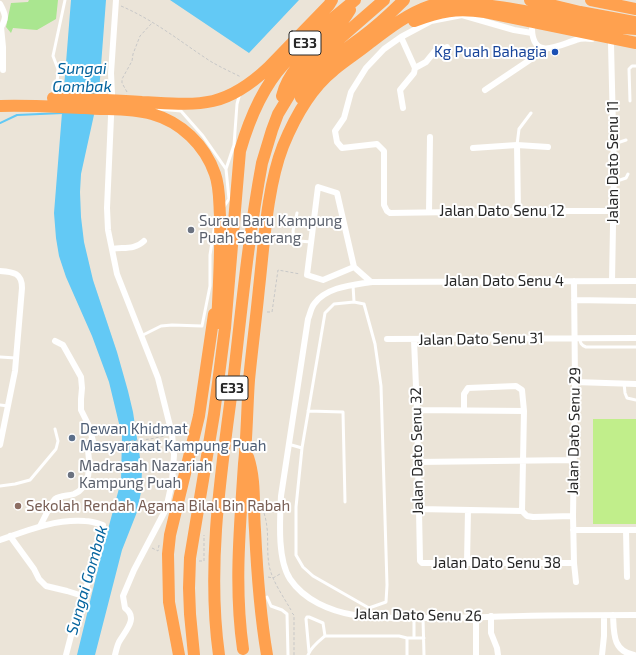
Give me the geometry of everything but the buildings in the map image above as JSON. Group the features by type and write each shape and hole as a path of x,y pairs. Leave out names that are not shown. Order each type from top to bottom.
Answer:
{"highway":[{"path":"321,12 326,0"},
{"path":"0,106 53,102 190,104 213,101 239,91 258,77 329,5 332,0"},
{"path":"278,114 283,91 288,80 298,66 341,23 356,0"},
{"name":"E33","path":"211,389 225,328 240,151 247,126 263,94 284,64 315,34 356,0"},
{"path":"278,114 294,86 314,61 384,0"},
{"path":"295,121 299,102 305,90 326,64 392,12 404,0"},
{"path":"295,121 310,96 334,70 396,24 431,6 455,0 468,1 499,5 595,24 634,25"},
{"path":"530,0 634,25"},
{"path":"591,0 631,5"},
{"path":"354,56 409,23 436,13 465,9 636,43"},
{"path":"0,98 17,97 152,114 187,132 208,158 215,175 219,193 221,261 207,450 190,561 190,614 195,653"},
{"name":"E33","path":"219,655 214,610 215,546 225,440 259,176 267,144 278,114"},
{"name":"E33","path":"243,649 239,609 238,547 246,450 249,381 268,211 274,177 278,162 295,121"},
{"path":"179,655 169,602 168,554 170,535 199,416 211,389"},
{"path":"246,450 251,465 254,482 255,528 260,596 267,655"}],"street":[{"path":"115,655 118,644 129,627 132,617 130,611 125,608 123,596 166,510 174,455 172,434 158,378 118,279 108,230 107,208 111,73 116,2"},
{"path":"0,4 5,14 5,20 1,28 3,70"},
{"path":"403,108 400,90 414,73 415,68 400,37 431,21 462,15 514,30 532,29 533,40 537,45 546,49"},
{"name":"Jalan Dato Senu 12","path":"400,37 384,49 366,68 351,92 344,118 335,131 337,142 342,148 377,144 384,151 384,205 387,211 390,213 518,211 614,212"},
{"path":"485,90 546,49 555,48 581,38 636,49"},
{"name":"Jalan Dato Senu 11","path":"612,44 614,143 612,281"},
{"path":"415,68 426,62 435,51 447,47"},
{"path":"429,212 430,137"},
{"path":"517,146 518,211"},
{"path":"473,148 517,146 548,147"},
{"path":"354,267 323,280 306,275 318,187 337,193 354,267 372,282"},
{"path":"112,249 123,247 132,248 140,246 144,241"},
{"path":"0,271 18,274 22,280 15,371 0,445"},
{"name":"Jalan Dato Senu 29","path":"574,281 577,338 573,460 573,530 576,582"},
{"name":"Jalan Dato Senu 4","path":"372,282 636,281"},
{"name":"Jalan Dato Senu 26","path":"372,282 353,284 333,290 322,296 314,304 308,319 281,496 281,547 285,571 297,588 317,604 354,616 414,618 491,616 636,616"},
{"path":"574,300 636,301"},
{"name":"Jalan Dato Senu 31","path":"388,340 636,338"},
{"name":"Jalan Dato Senu 32","path":"414,340 420,561"},
{"path":"40,526 55,499 73,495 81,490 88,477 90,465 88,450 94,444 89,426 81,410 81,378 63,345 55,341"},
{"path":"575,382 636,384"},
{"path":"464,410 464,394 468,388 516,386 522,390 524,411 522,511"},
{"path":"417,410 524,411"},
{"path":"418,462 573,460"},
{"path":"419,509 522,511 527,516 533,517 573,516"},
{"path":"467,563 468,510"},
{"path":"0,540 56,522 85,521 103,524 92,570 66,655"},
{"path":"573,530 636,530"},
{"path":"626,530 627,577"},
{"path":"10,536 34,569 39,579 46,586 83,596"},
{"name":"Jalan Dato Senu 38","path":"420,561 422,563 574,563"},
{"path":"613,615 614,639 620,648 634,655"},
{"path":"491,616 491,633 498,655"},
{"path":"602,655 604,616"},
{"path":"476,617 476,655"}],"lane":[{"path":"57,85 58,69 53,56 65,0"},
{"path":"630,101 629,69 632,66 636,66"},
{"path":"141,336 161,326 202,326 210,286 210,255 214,224 229,199 226,169 234,145 237,104 245,79"},
{"path":"111,105 145,108"},
{"path":"152,108 181,110 204,136 226,169"},
{"path":"517,146 519,130 532,113"},
{"path":"614,143 626,140"},
{"path":"614,182 626,178 628,174"},
{"path":"298,213 294,238 299,241 311,242"},
{"path":"353,284 354,302"},
{"path":"354,302 364,304 375,344 381,386 387,585 386,602 369,608 313,576 303,567 296,555 296,507 302,448 325,313 334,304 354,302"},
{"path":"577,338 583,346 586,347 636,348"},
{"path":"0,357 16,358"},
{"path":"624,383 627,398 636,400"},
{"path":"0,405 8,406"},
{"path":"308,411 343,412 345,502"},
{"path":"0,486 30,480 56,449 58,441 55,429"},
{"path":"288,444 302,448"},
{"path":"267,597 271,606 282,610 287,614 288,655"},
{"path":"369,608 370,617"},
{"path":"309,654 306,619 308,617 323,623 325,636"},
{"path":"414,618 414,638"},
{"path":"423,618 424,655"},
{"path":"309,654 325,636 399,636 407,638 424,638"},
{"path":"407,638 407,655"}],"path":[{"path":"116,2 152,22 212,62 245,79"},
{"path":"123,106 127,91 122,83 122,79 132,61 132,54 140,36 152,22"},
{"path":"272,312 278,270 306,275"},
{"path":"101,444 150,439 172,434"},
{"path":"264,511 268,525 269,565 273,578 294,615 294,655"},
{"path":"190,561 204,561 204,535"},
{"path":"273,578 285,571"}],"green space":[{"path":"29,0 58,0 56,19 37,30 13,28 11,33 6,27 11,3 28,2"},
{"path":"593,419 636,419 636,524 593,524"}],"water":[{"name":"Sungai Gombak","path":"71,0 106,0 99,92 81,174 81,217 84,242 93,280 117,352 128,391 133,412 142,471 141,492 137,512 122,550 95,655 77,655 121,481 122,436 109,382 92,336 66,277 59,256 56,238 54,213"},
{"path":"170,0 299,0 249,53"}],"waterway":[{"path":"0,123 17,115 63,113"}],"place":[{"name":"Kg Puah Bahagia","path":"555,52"},
{"name":"Surau Baru Kampung Puah Seberang","path":"191,230"},
{"name":"Dewan Khidmat Masyarakat Kampung Puah","path":"72,438"},
{"name":"Madrasah Nazariah Kampung Puah","path":"71,475"},
{"name":"Sekolah Rendah Agama Bilal Bin Rabah","path":"18,506"}]}
